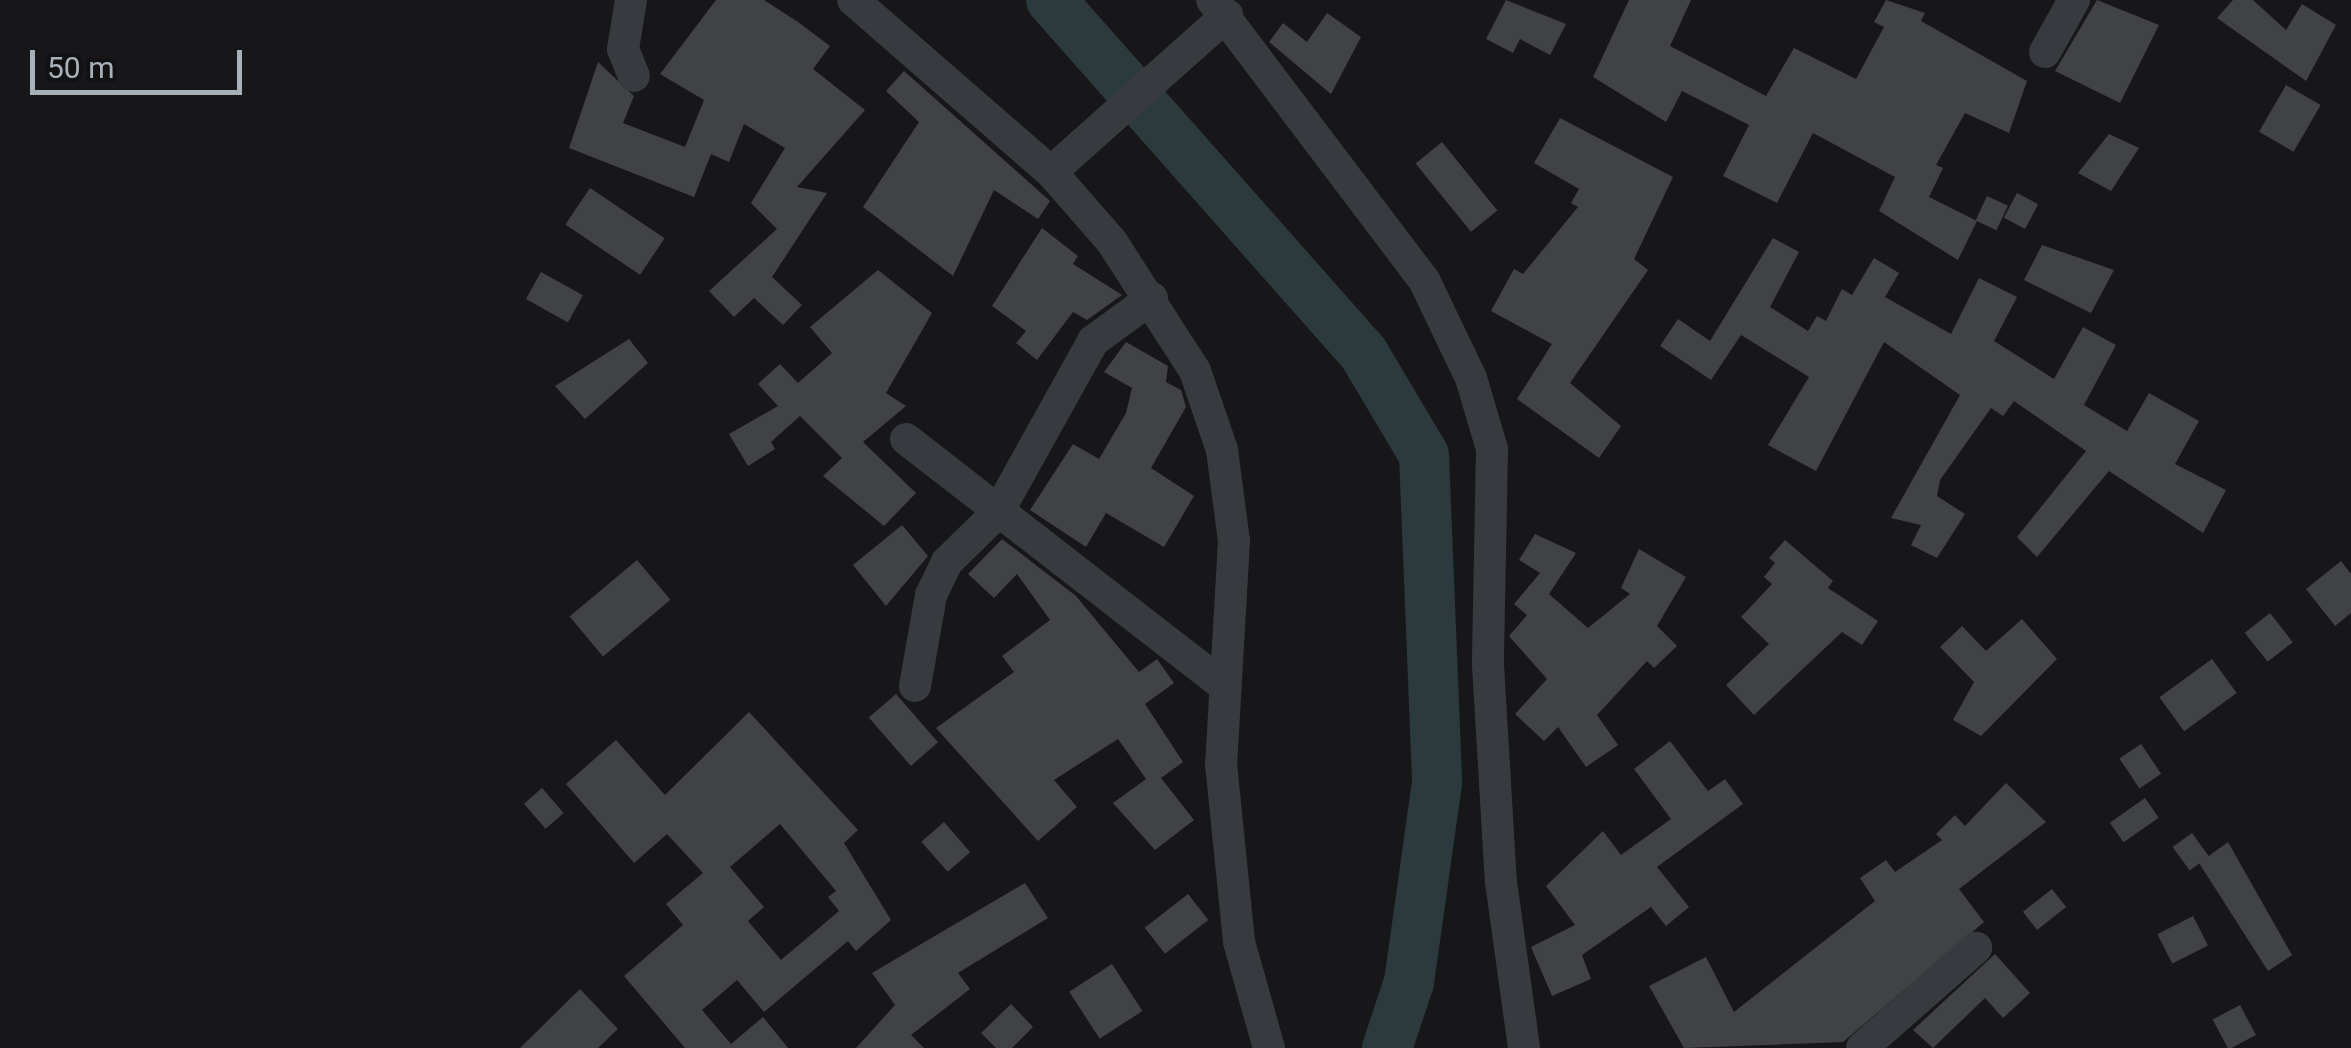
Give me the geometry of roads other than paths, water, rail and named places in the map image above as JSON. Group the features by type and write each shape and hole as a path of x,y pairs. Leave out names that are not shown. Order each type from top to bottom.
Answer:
{"street":[{"path":"631,0 623,49 634,76"},
{"path":"853,0 1050,172 1152,298 1195,371 1222,450 1234,541 1222,684 1230,871 1269,1048"},
{"path":"2045,52 2074,0"},
{"path":"1050,172 1082,136 1214,15 1424,280 1471,378 1492,449 1489,685 1501,882 1524,1048"},
{"path":"916,686 931,595 959,546 998,512 1072,368 1093,341 1152,298"},
{"path":"906,439 1222,684"},
{"path":"1862,1048 1976,948"}],"waterway":[{"path":"1051,0 1364,354 1424,455 1437,783 1409,982 1387,1048"}]}
